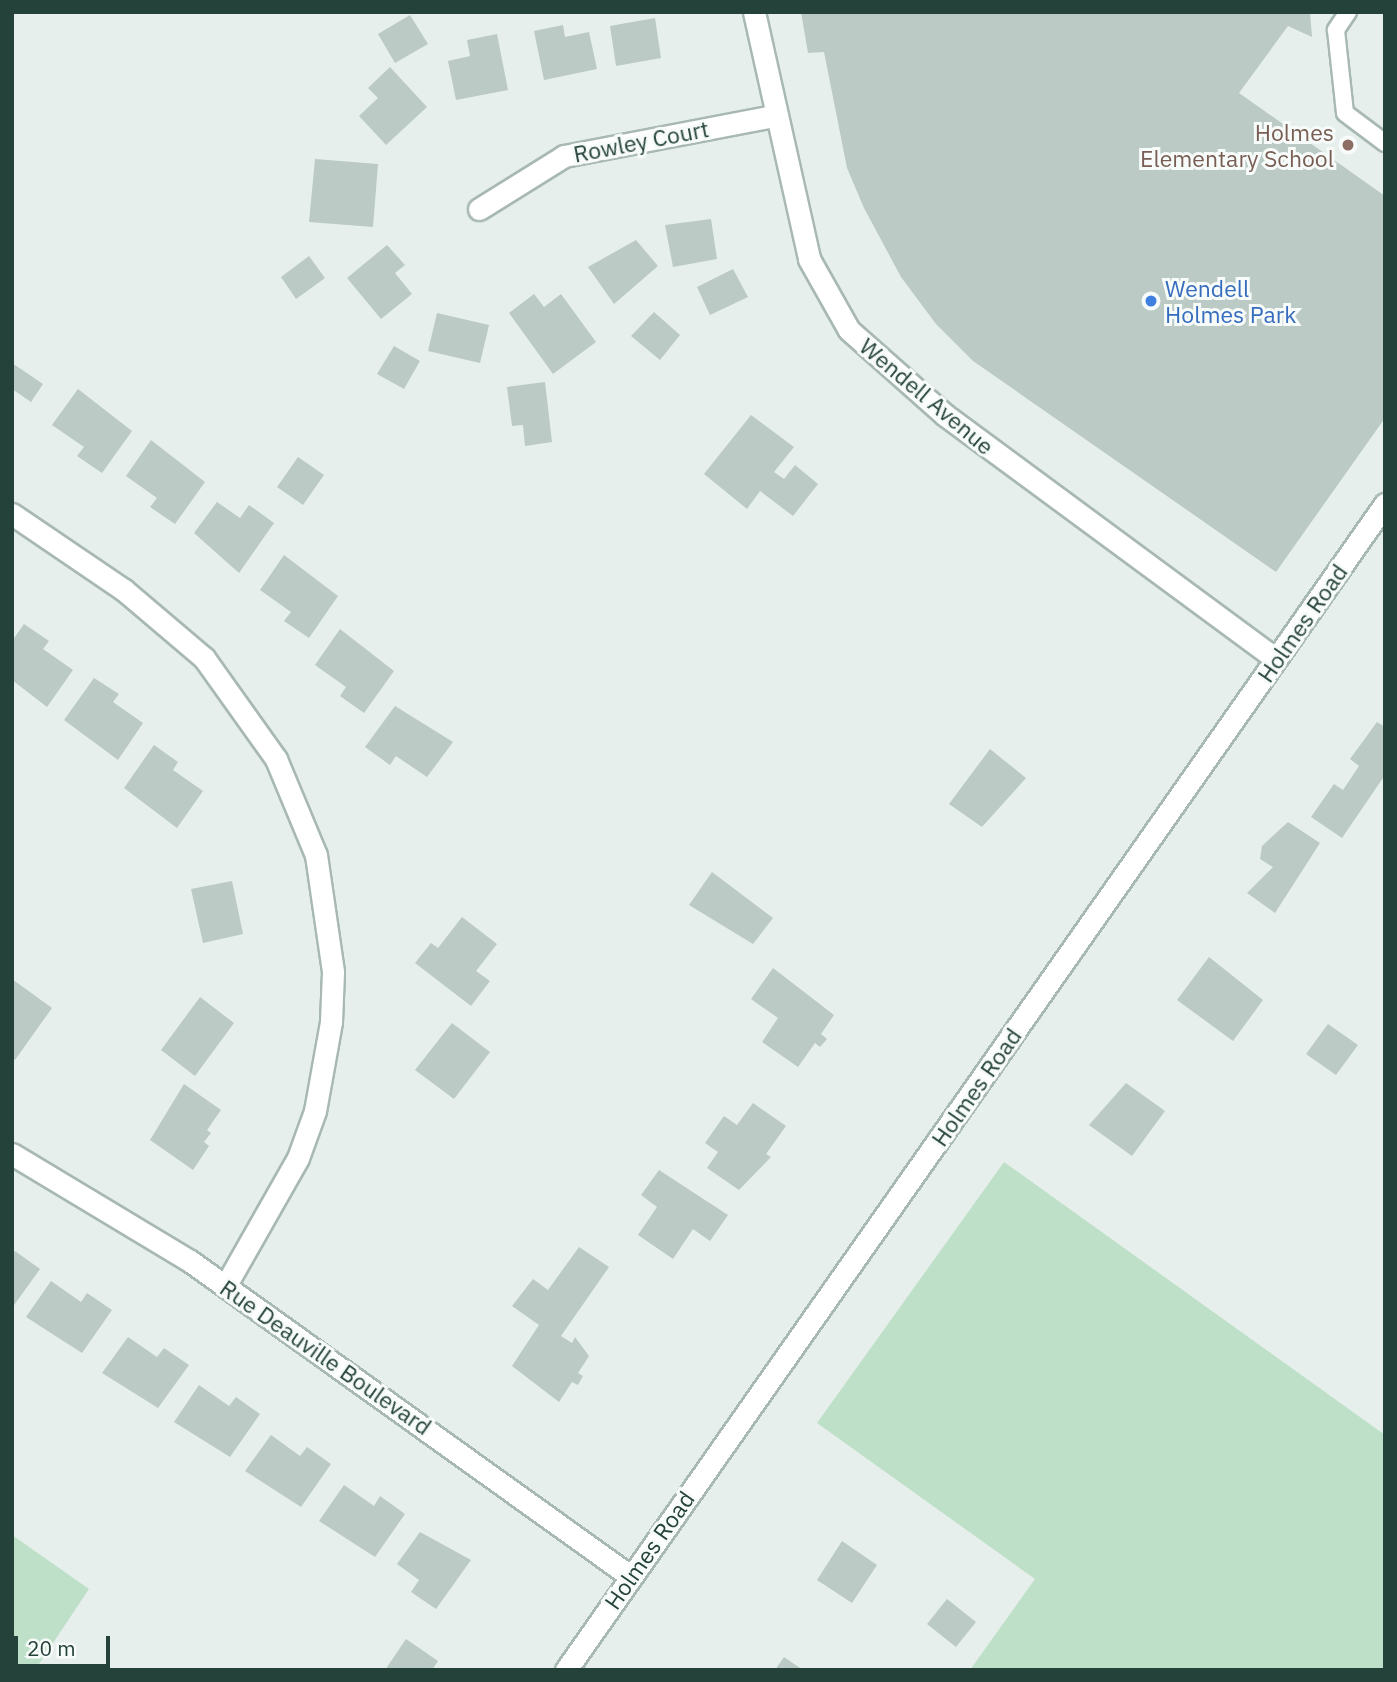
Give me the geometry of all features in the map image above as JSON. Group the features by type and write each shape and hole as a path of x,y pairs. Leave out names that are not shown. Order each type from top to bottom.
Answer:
{"street":[{"name":"Wendell Avenue","path":"754,12 774,116 809,259 849,331 945,415 1276,659"},
{"name":"Rowley Court","path":"479,209 564,156 774,116"},
{"name":"Holmes Road","path":"566,1670 1385,504"},
{"path":"12,514 124,590 204,658 270,748 316,855 333,972 331,1022 316,1111 298,1158 226,1286"},
{"name":"Rue Deauville Boulevard","path":"12,1154 226,1286 630,1576"}],"lane":[{"path":"1348,12 1336,30 1345,113 1385,142"}],"green space":[{"path":"1004,1162 1385,1435 1385,1670 970,1670 1035,1579 817,1423"},
{"path":"12,1535 89,1589 35,1670 12,1670"}],"building":[{"name":"Wendell Holmes Park","path":"801,12 1310,12 1312,37 1288,26 1239,93 1385,196 1385,418 1276,572 973,361 936,324 901,277 864,208 847,168 824,52 808,53"},
{"path":"410,15 428,44 395,63 378,34"},
{"path":"655,18 661,58 616,66 610,26"},
{"path":"563,25 565,37 589,32 597,69 544,80 534,31"},
{"path":"497,34 508,90 456,100 448,61 470,56 467,40"},
{"path":"390,67 427,107 386,145 359,116 378,98 368,88"},
{"path":"315,159 378,164 373,227 309,222"},
{"path":"711,219 717,259 673,267 665,225"},
{"path":"636,240 658,266 614,304 588,267"},
{"path":"387,245 405,265 395,273 412,294 381,319 347,278"},
{"path":"309,256 325,278 296,299 281,277"},
{"path":"733,269 748,297 710,315 697,287"},
{"path":"534,294 544,307 561,294 596,342 553,374 509,313"},
{"path":"654,312 680,335 660,360 631,336"},
{"path":"437,313 489,325 480,363 428,351"},
{"path":"394,346 420,361 404,389 377,374"},
{"path":"12,363 43,384 31,402 12,389"},
{"path":"545,382 552,442 525,446 523,425 512,426 507,387"},
{"path":"78,389 132,431 102,473 77,456 84,447 52,425"},
{"path":"751,415 794,447 774,472 784,479 795,465 818,484 793,516 760,491 747,509 704,474"},
{"path":"151,440 205,482 175,524 150,507 157,498 126,476"},
{"path":"298,457 324,475 303,505 277,487"},
{"path":"217,502 240,518 249,505 274,523 239,573 194,533"},
{"path":"284,555 338,596 309,638 284,621 291,612 260,590"},
{"path":"24,624 49,641 43,649 73,670 47,707 12,680 12,641"},
{"path":"340,629 394,671 364,713 340,696 346,687 315,665"},
{"path":"94,678 119,694 113,702 143,723 118,760 64,720"},
{"path":"395,706 453,742 427,777 396,756 390,765 365,747"},
{"path":"1377,722 1385,727 1385,775 1342,838 1311,817 1334,784 1343,790 1359,766 1350,759"},
{"path":"154,745 178,762 173,770 203,791 177,828 124,788"},
{"path":"990,749 1026,778 982,827 949,804"},
{"path":"1288,822 1320,843 1275,913 1247,893 1273,867 1260,859 1262,846"},
{"path":"712,872 773,918 753,944 689,905"},
{"path":"232,881 243,934 203,943 191,889"},
{"path":"462,917 497,944 476,971 490,981 471,1006 415,963 431,943 438,948"},
{"path":"1209,957 1263,1000 1233,1041 1177,1000"},
{"path":"773,968 834,1015 821,1034 827,1039 820,1047 815,1043 798,1067 762,1042 778,1018 751,999"},
{"path":"12,979 52,1008 15,1060 12,1058"},
{"path":"200,997 234,1023 195,1076 161,1050"},
{"path":"452,1023 490,1052 454,1099 415,1070"},
{"path":"1328,1024 1358,1045 1336,1075 1306,1054"},
{"path":"1126,1083 1165,1111 1132,1156 1089,1125"},
{"path":"184,1084 221,1110 207,1130 211,1133 204,1142 209,1146 193,1170 150,1140"},
{"path":"753,1103 786,1126 766,1154 771,1157 739,1190 707,1168 718,1152 705,1143 724,1116 737,1125"},
{"path":"659,1170 728,1215 710,1241 693,1229 673,1259 638,1235 657,1207 641,1195"},
{"path":"579,1247 609,1267 561,1336 572,1343 575,1337 589,1356 578,1373 583,1376 578,1385 572,1382 559,1402 512,1366 539,1325 512,1306 533,1279 548,1290"},
{"path":"15,1251 40,1269 12,1308 12,1255"},
{"path":"51,1281 81,1302 87,1293 112,1310 82,1353 26,1317"},
{"path":"128,1337 157,1357 164,1348 189,1365 158,1408 102,1373"},
{"path":"199,1385 229,1406 236,1397 260,1414 230,1457 174,1422"},
{"path":"271,1435 300,1456 307,1447 331,1464 301,1507 245,1471"},
{"path":"344,1485 374,1506 380,1496 405,1514 375,1557 319,1521"},
{"path":"420,1532 471,1560 436,1609 411,1592 419,1580 397,1564"},
{"path":"842,1541 877,1565 852,1603 817,1580"},
{"path":"947,1599 976,1622 956,1647 927,1624"},
{"path":"406,1639 438,1661 432,1670 385,1670"},
{"path":"784,1657 803,1670 775,1670"}],"place":[{"name":"Holmes Elementary School","path":"1348,145"},
{"name":"Wendell Holmes Park","path":"1151,301"}]}
